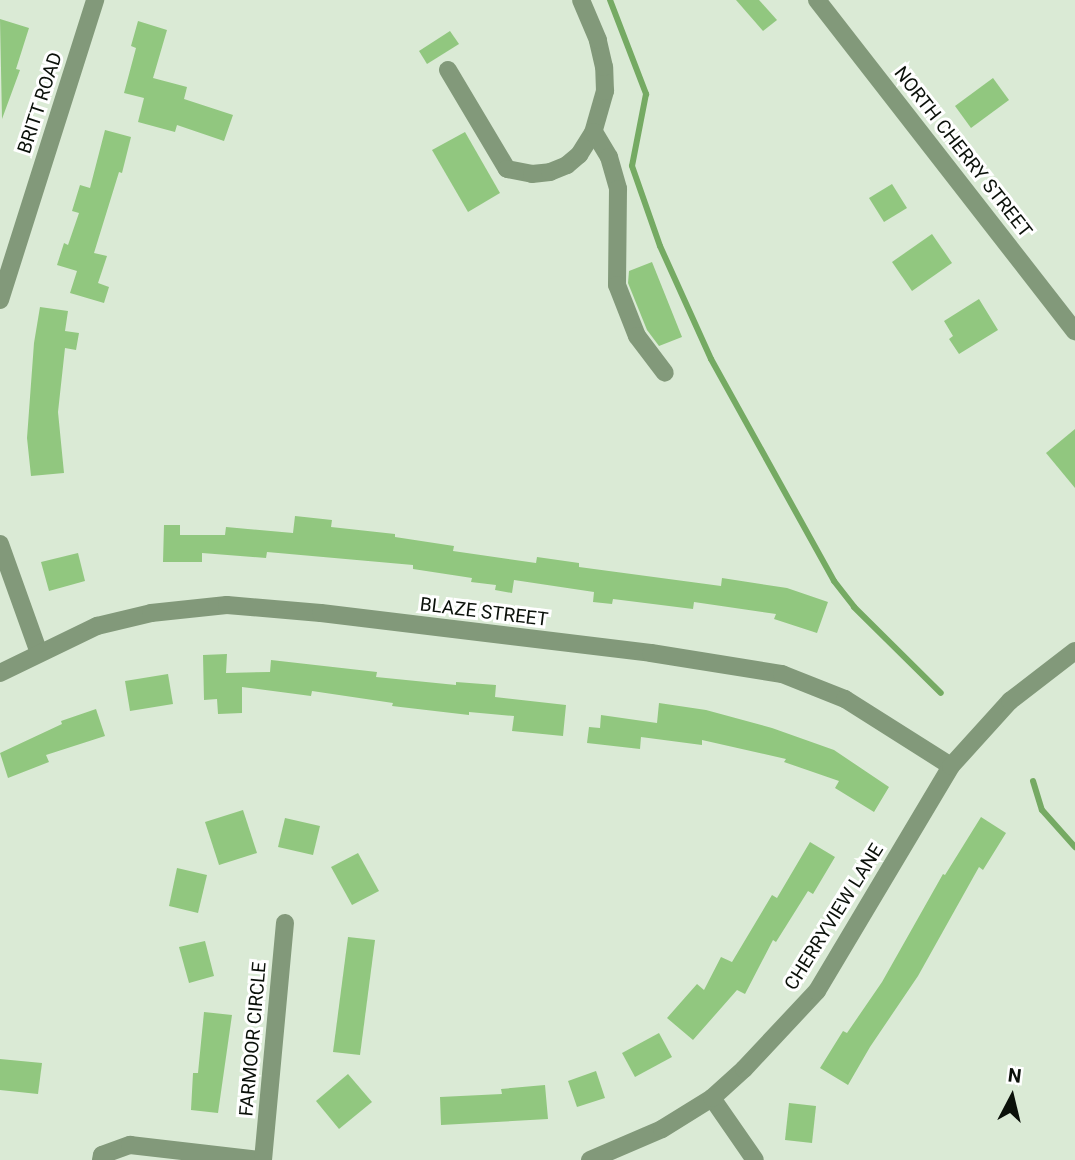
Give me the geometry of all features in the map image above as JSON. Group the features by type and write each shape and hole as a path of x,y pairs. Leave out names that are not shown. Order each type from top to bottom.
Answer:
{"street":[{"name":"BRITT ROAD","path":"0,300 95,0"},
{"path":"448,70 507,169 517,173 550,172 567,165 579,155 594,132 606,91 598,40 581,0"},
{"name":"NORTH CHERRY STREET","path":"817,0 1075,331"},
{"path":"594,132 610,157 618,189 617,285 637,336 665,373"},
{"path":"0,544 39,653"},
{"name":"BLAZE STREET","path":"0,673 97,626 152,612 227,606 321,613 637,651 782,674 845,699 951,766"},
{"name":"CHERRYVIEW LANE","path":"590,1160 662,1129 712,1098 744,1069 817,991 951,766 1010,701 1075,651"},
{"name":"FARMOOR CIRCLE","path":"261,1160 285,923"},
{"path":"712,1098 755,1160"},
{"path":"101,1160 102,1155 130,1145 261,1160"}],"building":[{"path":"736,0 759,0 777,20 763,31"},
{"path":"0,19 29,28 16,69 20,70 2,119"},
{"path":"138,21 167,30 153,78 187,87 184,99 233,115 224,141 177,125 175,132 138,122 144,98 124,93 136,48 131,46"},
{"path":"450,31 459,44 427,64 419,51"},
{"path":"993,78 1009,100 971,128 955,106"},
{"path":"105,130 131,137 122,173 119,172 94,253 107,256 98,283 109,287 104,303 70,293 77,271 57,265 64,243 68,245 79,213 72,211 80,185 90,188"},
{"path":"465,132 500,193 468,212 432,150"},
{"path":"892,184 907,208 884,222 869,198"},
{"path":"932,234 952,263 912,291 892,262"},
{"path":"652,262 682,337 659,346 647,330 628,283 629,271"},
{"path":"979,299 998,330 959,354 949,339 953,336 944,321"},
{"path":"40,307 68,311 65,331 79,333 76,350 65,348 58,412 64,473 31,476 27,438 34,343"},
{"path":"1075,429 1075,488 1046,453"},
{"path":"295,516 332,520 331,527 395,534 395,537 454,546 453,551 536,563 537,557 579,563 579,567 721,586 722,578 787,588 828,602 817,633 774,619 776,614 694,602 693,609 613,599 612,604 593,602 594,592 514,580 512,593 495,590 496,585 471,582 472,578 413,569 413,565 267,552 266,558 202,553 202,562 163,562 164,525 180,525 180,535 225,535 226,527 293,533"},
{"path":"78,553 85,581 49,591 41,562"},
{"path":"227,654 226,673 270,672 271,660 377,672 376,677 456,685 456,682 496,685 495,697 566,705 563,736 512,731 514,716 469,712 469,715 392,706 393,703 312,691 311,696 242,687 242,713 218,714 217,699 204,700 203,655"},
{"path":"168,674 173,704 130,711 125,681"},
{"path":"659,703 706,710 772,728 834,750 889,787 874,812 835,788 839,781 784,762 786,759 702,740 702,745 641,737 640,749 587,743 589,727 600,728 601,715 657,723"},
{"path":"96,709 105,736 46,755 49,762 8,778 0,753 62,724 61,721"},
{"path":"243,810 257,853 219,865 205,822"},
{"path":"981,817 1006,833 983,870 979,867 918,976 848,1085 820,1068 843,1031 847,1033 882,982 943,874 945,875"},
{"path":"285,818 320,826 313,855 278,847"},
{"path":"810,842 835,857 813,894 808,891 776,942 773,940 745,994 737,990 693,1040 667,1018 697,984 704,990 721,957 732,962 772,895 777,898"},
{"path":"358,853 379,891 352,905 331,867"},
{"path":"177,868 207,875 198,913 169,906"},
{"path":"348,937 375,940 360,1055 333,1052"},
{"path":"205,941 214,976 189,983 179,947"},
{"path":"204,1012 232,1015 218,1113 191,1110 193,1073 198,1073"},
{"path":"659,1033 672,1057 635,1077 622,1053"},
{"path":"0,1059 42,1063 38,1094 0,1090"},
{"path":"596,1071 605,1098 577,1107 568,1081"},
{"path":"348,1074 372,1102 339,1129 316,1101"},
{"path":"545,1085 548,1119 441,1125 440,1097 502,1094 501,1089"},
{"path":"789,1103 816,1106 812,1143 785,1140"}],"waterway":[{"path":"610,0 646,94 632,166 660,246 711,359 834,581 854,607 941,693"},
{"path":"1033,781 1042,810 1075,847"}]}
